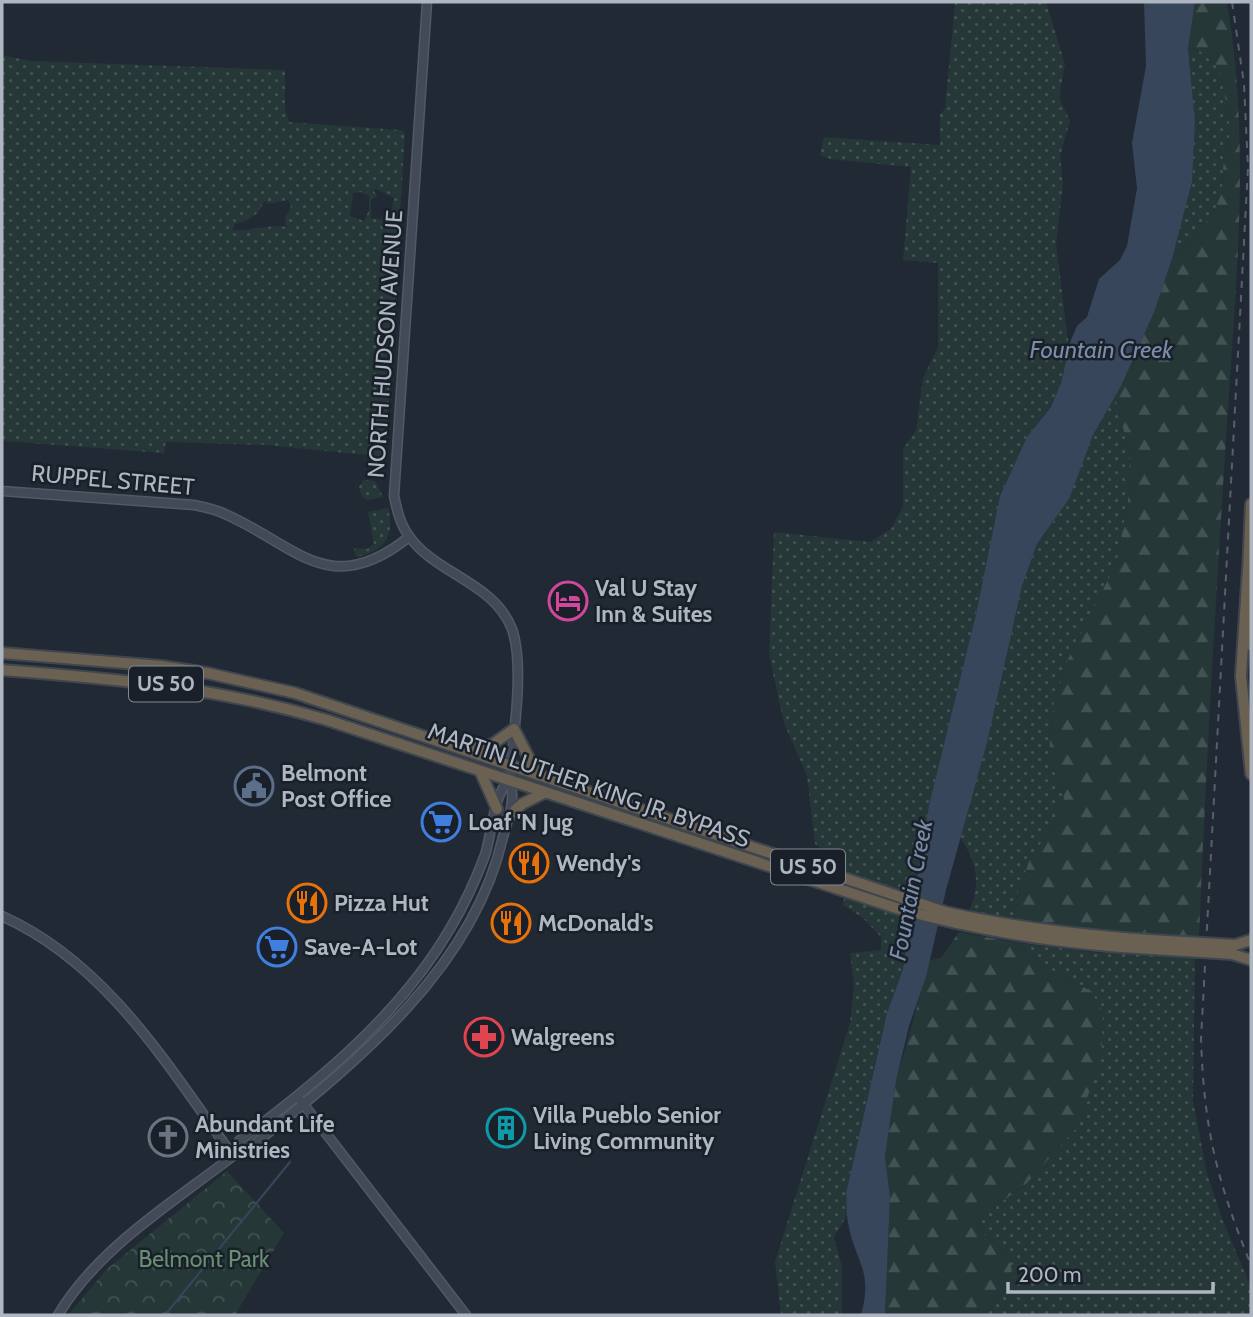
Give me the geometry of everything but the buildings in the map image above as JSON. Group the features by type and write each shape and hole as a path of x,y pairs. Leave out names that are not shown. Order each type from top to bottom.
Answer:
{"highway":[{"path":"1251,504 1241,676 1251,775"},
{"path":"1248,569 1251,645"},
{"name":"MARTIN LUTHER KING JR. BYPASS","path":"2,653 161,666 220,675 316,699 511,764 896,903"},
{"name":"MARTIN LUTHER KING JR. BYPASS","path":"2,670 159,683 228,694 327,720 544,793 896,903 1013,932 1233,949 1248,959"},
{"path":"468,749 493,744 514,730 537,774"},
{"path":"480,771 497,809"},
{"path":"508,817 522,804 544,793"},
{"path":"1233,949 1251,940"}],"main road":[{"name":"NORTH HUDSON AVENUE","path":"409,537 398,516 394,496 395,456 427,2"},
{"name":"RUPPEL STREET","path":"2,491 194,505 224,513 299,557 323,564 355,564 377,559 409,537"},
{"path":"300,1101 350,1066 408,1006 462,934 486,890 514,791 509,780 517,669 511,628 491,599 409,537"},
{"path":"58,1315 89,1273 124,1240 233,1156 248,1149 300,1101 400,996 451,928 484,858 502,787 509,780"},
{"path":"2,916 46,939 88,971 106,989 233,1156"},
{"path":"300,1101 466,1315"}],"green space":[{"path":"955,2 1046,2 1065,64 1059,97 1070,121 1060,156 1063,183 1056,243 1069,348 1061,383 1051,407 1027,437 1000,496 976,614 929,805 903,969 887,1013 867,1100 846,1193 847,1215 834,1237 842,1267 842,1315 781,1315 775,1262 850,1023 854,984 850,953 881,950 881,937 863,918 843,905 844,898 895,913 898,893 838,872 833,856 815,844 807,776 784,723 769,655 774,532 870,542 891,529 903,506 903,449 916,430 923,378 938,347 938,263 903,260 911,167 830,159 820,155 824,137 940,145 940,114 945,109"},
{"path":"1195,2 1227,2 1234,55 1240,160 1237,265 1199,937 1086,931 1014,923 1016,899 1029,861 1053,825 1064,798 1049,752 1054,702 1067,661 1117,562 1128,499 1130,455 1115,396 1155,310 1172,259 1213,215 1222,191 1224,153 1231,132 1220,69 1199,50 1188,48"},
{"path":"1188,48 1199,50 1220,69 1231,132 1224,153 1222,191 1213,215 1172,259 1192,182 1195,122"},
{"path":"2,55 31,61 285,70 285,109 289,122 400,130 405,133 385,457 267,445 166,442 164,453 2,441","holes":["376,189 394,198 390,221 371,218 371,200 377,196 374,191","361,192 369,196 369,210 364,221 350,216 353,193","288,200 291,207 285,218 286,227 233,230 235,224 256,214 264,201 269,204"]},
{"path":"1115,396 1130,455 1128,499 1117,562 1067,661 1054,702 1049,752 1064,798 1053,825 1029,861 1016,899 1014,923 969,911 975,891 975,872 970,855 960,837 988,739 1022,586 1037,544 1054,521 1093,435"},
{"path":"363,480 375,481 383,497 368,500 362,497 359,487"},
{"path":"388,508 389,535 374,551 356,557 354,548 367,549 374,544 368,512"},
{"path":"959,932 1012,942 1056,973 1091,991 1103,1012 1101,1061 1075,1130 1026,1184 981,1217 984,1235 1010,1255 1013,1282 985,1315 885,1315 890,1197 885,1156 896,1081 930,960 941,958"},
{"path":"1012,942 1090,952 1195,958 1193,1100 1207,1174 1223,1221 1251,1287 1251,1315 985,1315 1013,1282 1010,1255 984,1235 981,1217 1026,1184 1091,991 1056,973"},
{"name":"Belmont Park","path":"227,1171 284,1233 235,1315 68,1315 107,1269"}],"water":[{"name":"Fountain Creek","path":"1144,2 1195,2 1188,48 1195,122 1192,182 1172,259 1155,310 1121,386 1093,435 1069,499 1037,544 1022,586 988,739 896,1081 885,1156 890,1197 885,1315 861,1315 864,1276 847,1219 846,1193 887,1013 903,969 929,805 976,614 1000,496 1027,437 1051,407 1061,383 1071,340 1077,326 1087,317 1099,279 1120,260 1127,246 1137,188 1132,143 1146,66"}],"waterway":[{"path":"165,1315 290,1162"}],"railway":[{"path":"1232,2 1244,84 1248,168 1201,1039 1205,1101 1214,1155 1229,1207 1251,1265"}],"place":[{"name":"Val U Stay Inn & Suites","path":"568,601"},
{"name":"Belmont Post Office","path":"254,786"},
{"name":"Loaf 'N Jug","path":"441,822"},
{"name":"Wendy's","path":"529,863"},
{"name":"Pizza Hut","path":"307,903"},
{"name":"McDonald's","path":"511,923"},
{"name":"Save-A-Lot","path":"277,947"},
{"name":"Walgreens","path":"484,1037"},
{"name":"Villa Pueblo Senior Living Community","path":"506,1128"},
{"name":"Abundant Life Ministries","path":"168,1137"}]}
